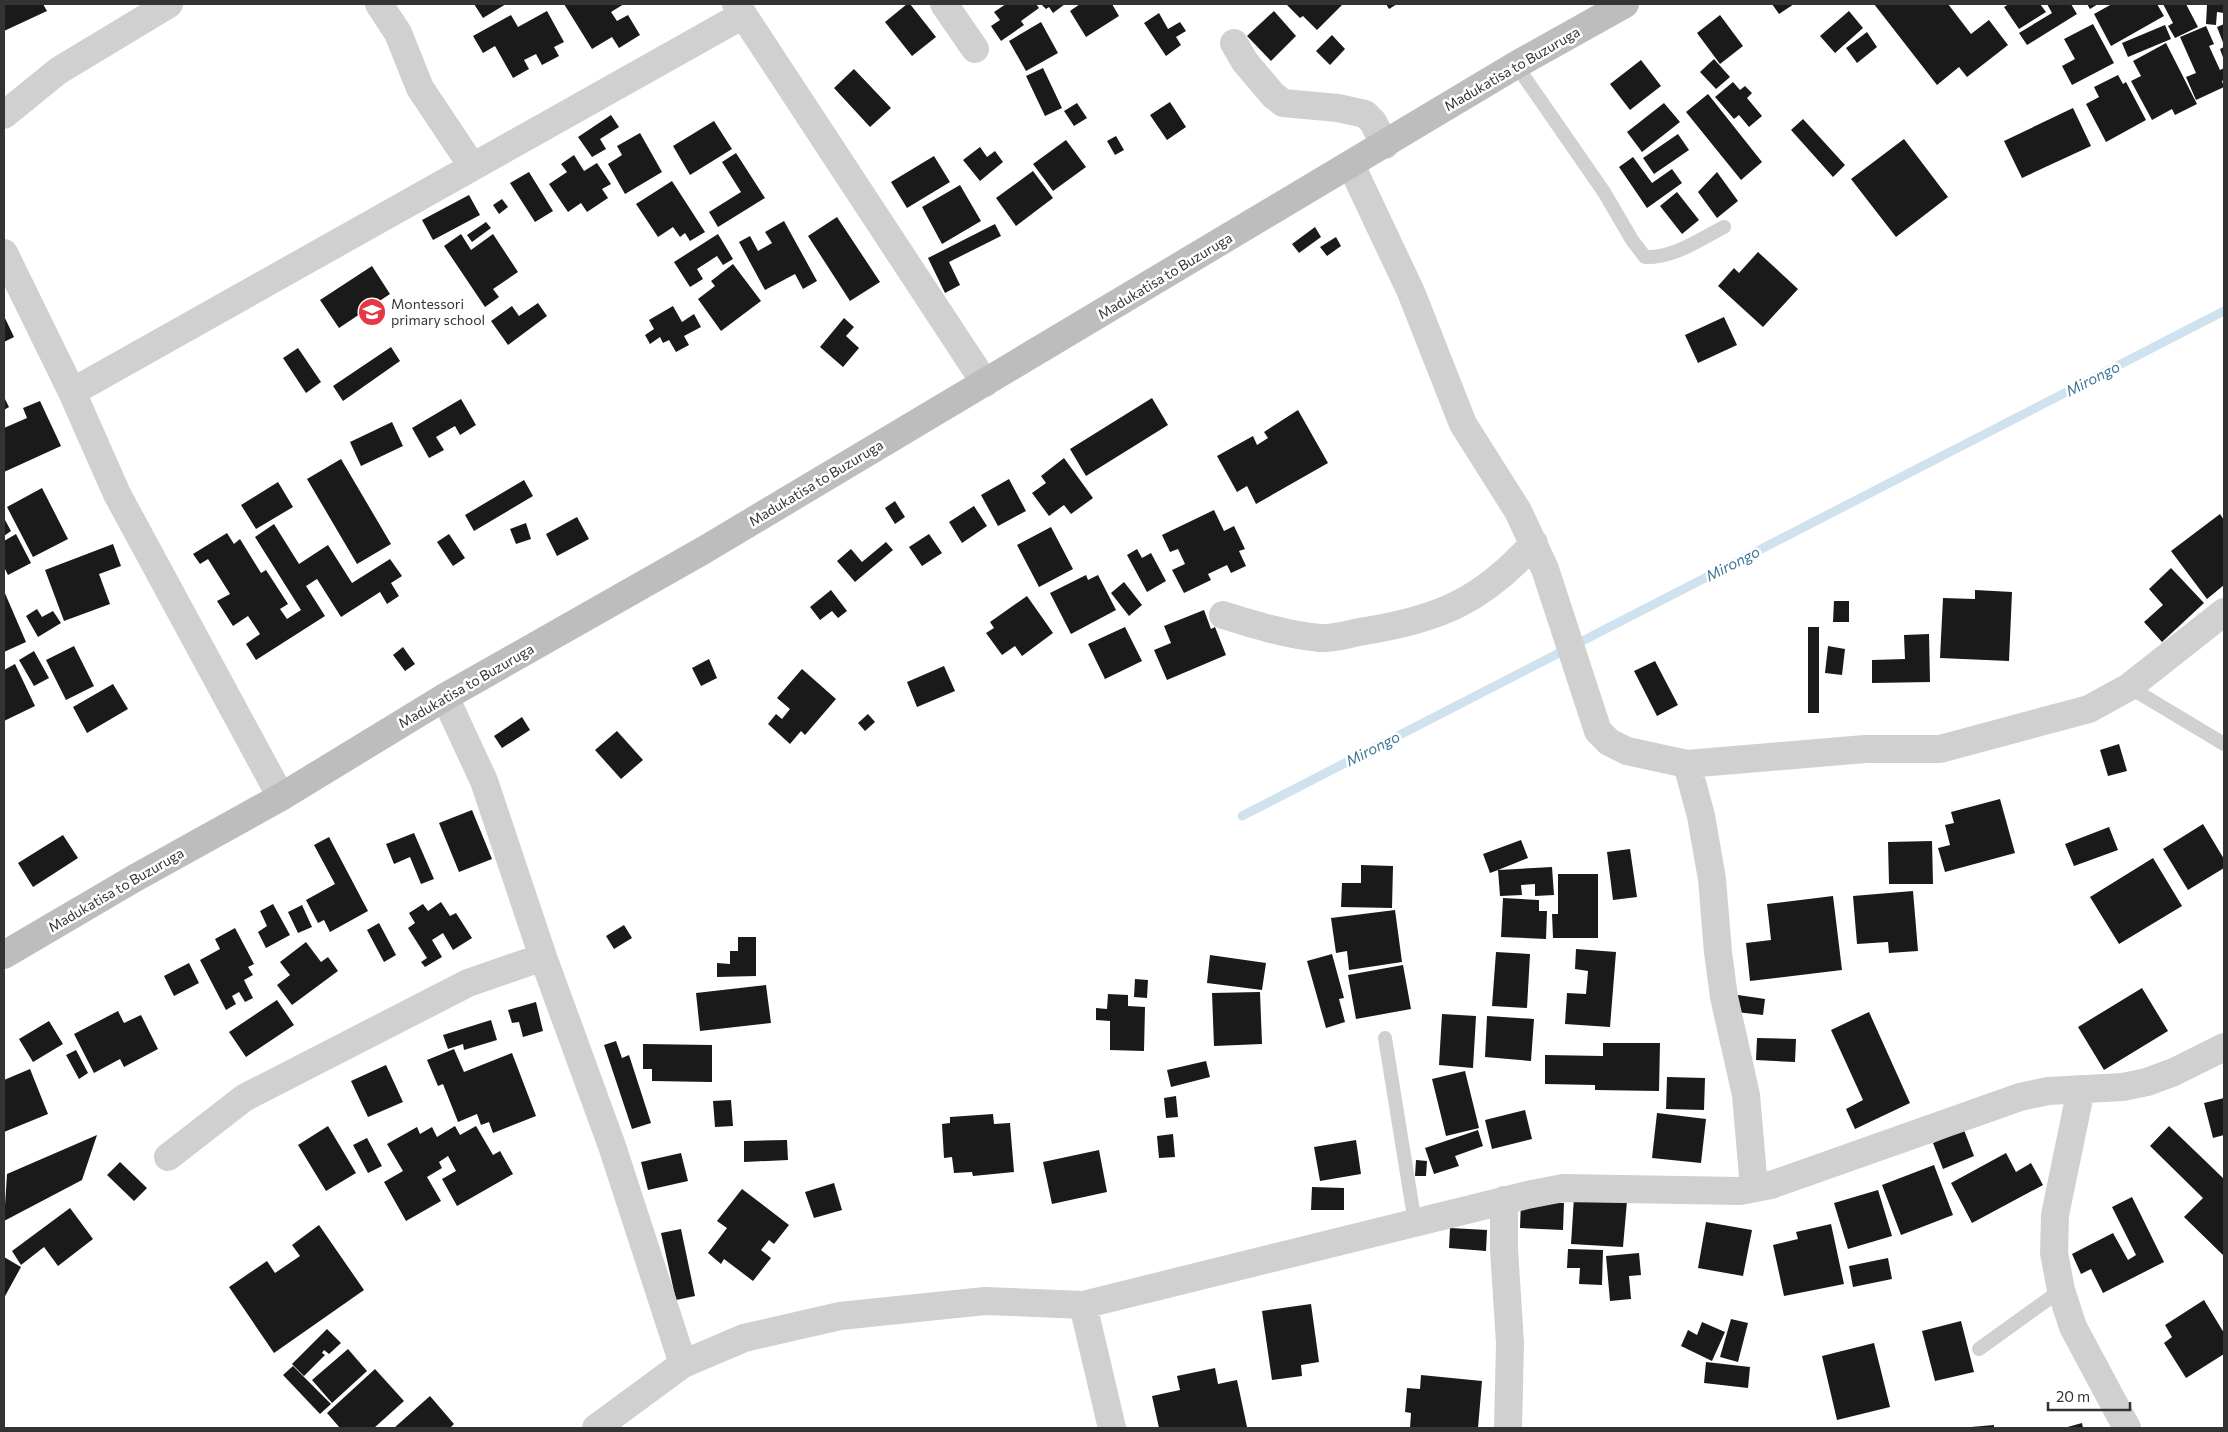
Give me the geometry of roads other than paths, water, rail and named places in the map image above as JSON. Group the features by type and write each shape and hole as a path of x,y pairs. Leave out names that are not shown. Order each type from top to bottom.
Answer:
{"main road":[{"name":"Madukatisa to Buzuruga","path":"4,955 135,878 281,797 445,697 704,550 1516,65 1625,4"}],"street":[{"path":"4,115 58,71 169,4"},
{"path":"379,4 398,33 420,88 472,166"},
{"path":"944,4 975,49"},
{"path":"72,392 472,166 739,9 985,383"},
{"path":"1234,43 1245,62 1283,104 1338,108 1365,114 1374,122 1385,144"},
{"path":"1351,165 1412,292 1463,424 1518,511 1546,569 1598,731 1609,742 1626,751 1687,764 1865,749 1940,750 2089,709 2129,687 2224,612"},
{"path":"4,253 72,392 117,494 281,797"},
{"path":"1223,615 1273,630 1322,638 1383,628 1437,614 1474,597 1512,568 1534,543"},
{"path":"445,697 484,781 543,958 612,1146 682,1364"},
{"path":"1687,764 1701,816 1712,879 1724,997 1746,1095 1754,1188"},
{"path":"168,1157 244,1098 468,983 543,958"},
{"path":"596,1428 682,1364 744,1338 840,1316 985,1301 1083,1305 1504,1200 1563,1188 1730,1191 1771,1185 2020,1097 2048,1091 2123,1087 2147,1082 2174,1072 2224,1047"},
{"path":"2081,1089 2055,1215 2054,1253 2061,1290 2073,1327 2127,1428"},
{"path":"1504,1200 1504,1249 1510,1343 1508,1428"},
{"path":"1083,1305 1112,1428"}],"lane":[{"path":"1516,65 1604,192 1645,257 1660,258 1677,252 1724,227"},
{"path":"2129,687 2224,744"},
{"path":"1385,1038 1415,1223"},
{"path":"1979,1349 2061,1290"}],"waterway":[{"name":"Mirongo","path":"1242,816 2224,311"}],"place":[{"name":"Montessori primary school","path":"372,312"}]}
